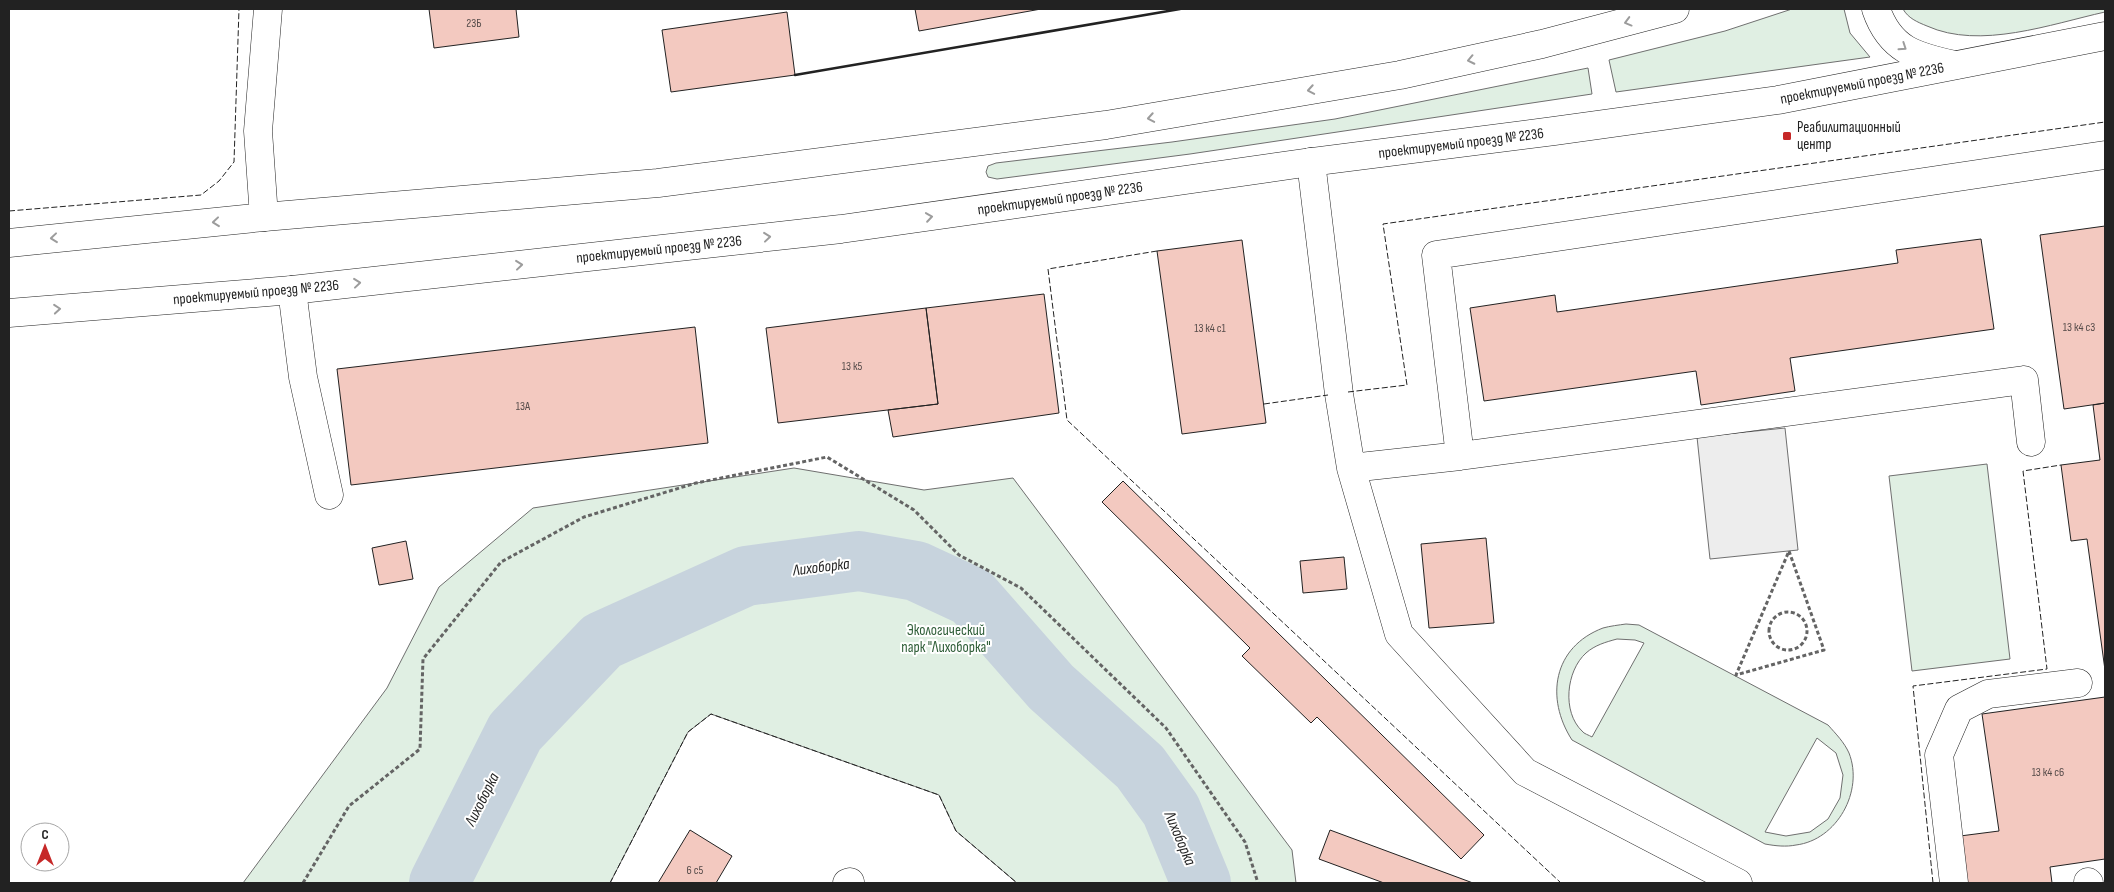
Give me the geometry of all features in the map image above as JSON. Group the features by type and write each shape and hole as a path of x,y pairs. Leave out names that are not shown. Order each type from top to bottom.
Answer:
{"main road":[{"path":"264,217 258,131 268,9"},
{"path":"9,243 264,217 658,183 1106,125 1400,75 1542,44 1675,9"},
{"path":"1876,9 1882,26 1900,47 1924,58 1955,65"},
{"name":"проектируемый проезд № 2236","path":"9,314 292,290 841,229 1312,162 1554,132 1778,100 2105,36"},
{"path":"1460,456 1436,255 2105,155"},
{"path":"1312,162 1338,384 1351,468 1399,634 1525,772 1738,883"},
{"path":"292,290 303,378 329,495"},
{"path":"1351,468 1460,456 2024,380 2031,442"},
{"path":"1954,883 1939,755 1959,709 1988,694 2078,683"}],"path":[{"path":"303,883 349,806 420,749 423,659 501,562 584,517 696,483 827,457 914,510 959,555 1021,588 1166,728 1245,842 1258,883"},
{"path":"1789,551 1824,650 1795,658 1736,675 1789,551"},
{"path":"1791,612 1798,614 1804,619 1807,626 1805,641 1793,650 1785,650 1772,642 1768,635 1771,620 1777,614 1791,612"},
{"path":"1807,626 1814,623"},
{"path":"1793,650 1795,658"}],"green space":[{"path":"1792,9 1844,9 1850,33 1870,57 1616,92 1609,60 1725,31"},
{"path":"1903,9 2105,9 2105,12 2039,28 1992,35 1970,36 1948,33 1927,26 1910,17"},
{"path":"1588,68 1592,94 1190,154 997,179 988,177 986,172 988,166 996,163 1172,142 1335,119"},
{"path":"1987,464 2010,659 1912,671 1889,476"},
{"name":"Экологический парк \"Лихоборка\"","path":"794,468 924,490 1013,478 1292,850 1296,883 1017,883 956,831 939,795 711,714 688,732 610,883 243,883 387,688 439,587 533,508"},
{"path":"1626,624 1639,625 1828,725 1847,749 1853,768 1853,783 1850,797 1835,824 1824,834 1811,841 1788,846 1765,844 1572,740 1558,707 1559,675 1564,661 1573,648 1586,637 1603,628","holes":["1617,639 1635,640 1644,643 1592,737 1583,732 1571,713 1569,703 1571,681 1579,661 1589,650","1817,738 1836,753 1843,775 1840,798 1828,819 1810,832 1786,836 1765,832"]}],"shaded area":[{"path":"1785,428 1798,550 1710,559 1697,437"}],"building":[{"path":"429,9 516,9 519,37 434,48"},
{"path":"915,9 1041,9 919,31"},
{"path":"787,12 795,75 671,92 662,30"},
{"path":"2105,226 2105,403 2064,409 2040,235"},
{"path":"1981,239 1994,329 1790,358 1795,391 1701,405 1696,371 1484,401 1470,308 1555,295 1557,312 1898,263 1896,250"},
{"path":"1242,240 1266,423 1182,434 1157,251"},
{"path":"1044,294 1059,413 893,437 888,410 938,404 926,308"},
{"path":"926,308 938,404 778,423 766,328"},
{"path":"695,327 708,443 351,485 337,369"},
{"path":"2105,403 2105,670 2087,539 2071,541 2061,465 2100,460 2093,405"},
{"path":"1123,481 1484,835 1461,859 1317,717 1311,723 1242,656 1250,648 1102,502"},
{"path":"1486,538 1494,623 1429,628 1421,544"},
{"path":"406,541 413,579 379,585 372,548"},
{"path":"1344,557 1347,589 1303,593 1300,561"},
{"path":"2105,697 2105,859 2050,867 2052,883 1967,883 1960,836 1999,831 1982,714"},
{"path":"690,830 732,856 716,883 658,883"},
{"path":"1330,830 1473,883 1384,883 1319,859"}],"waterway":[{"name":"Лихоборка","path":"439,883 515,732 602,641 746,576 859,561 916,571 972,597 1051,687 1140,767 1171,810 1201,883"}],"fence":[{"path":"9,211 201,195 219,181 234,162 239,9"},
{"path":"1348,392 1407,385 1383,224 2105,122"},
{"path":"1157,251 1048,269 1067,420 1561,883"},
{"path":"1264,404 1328,395"},
{"path":"1933,883 1913,686 2047,669 2023,471 2061,465"},
{"path":"610,883 688,732 711,714 939,795 956,831 1017,883"}],"wall":[{"path":"795,75 1180,9"}],"place":[{"name":"Реабилитационный центр","path":"1787,136"}]}
